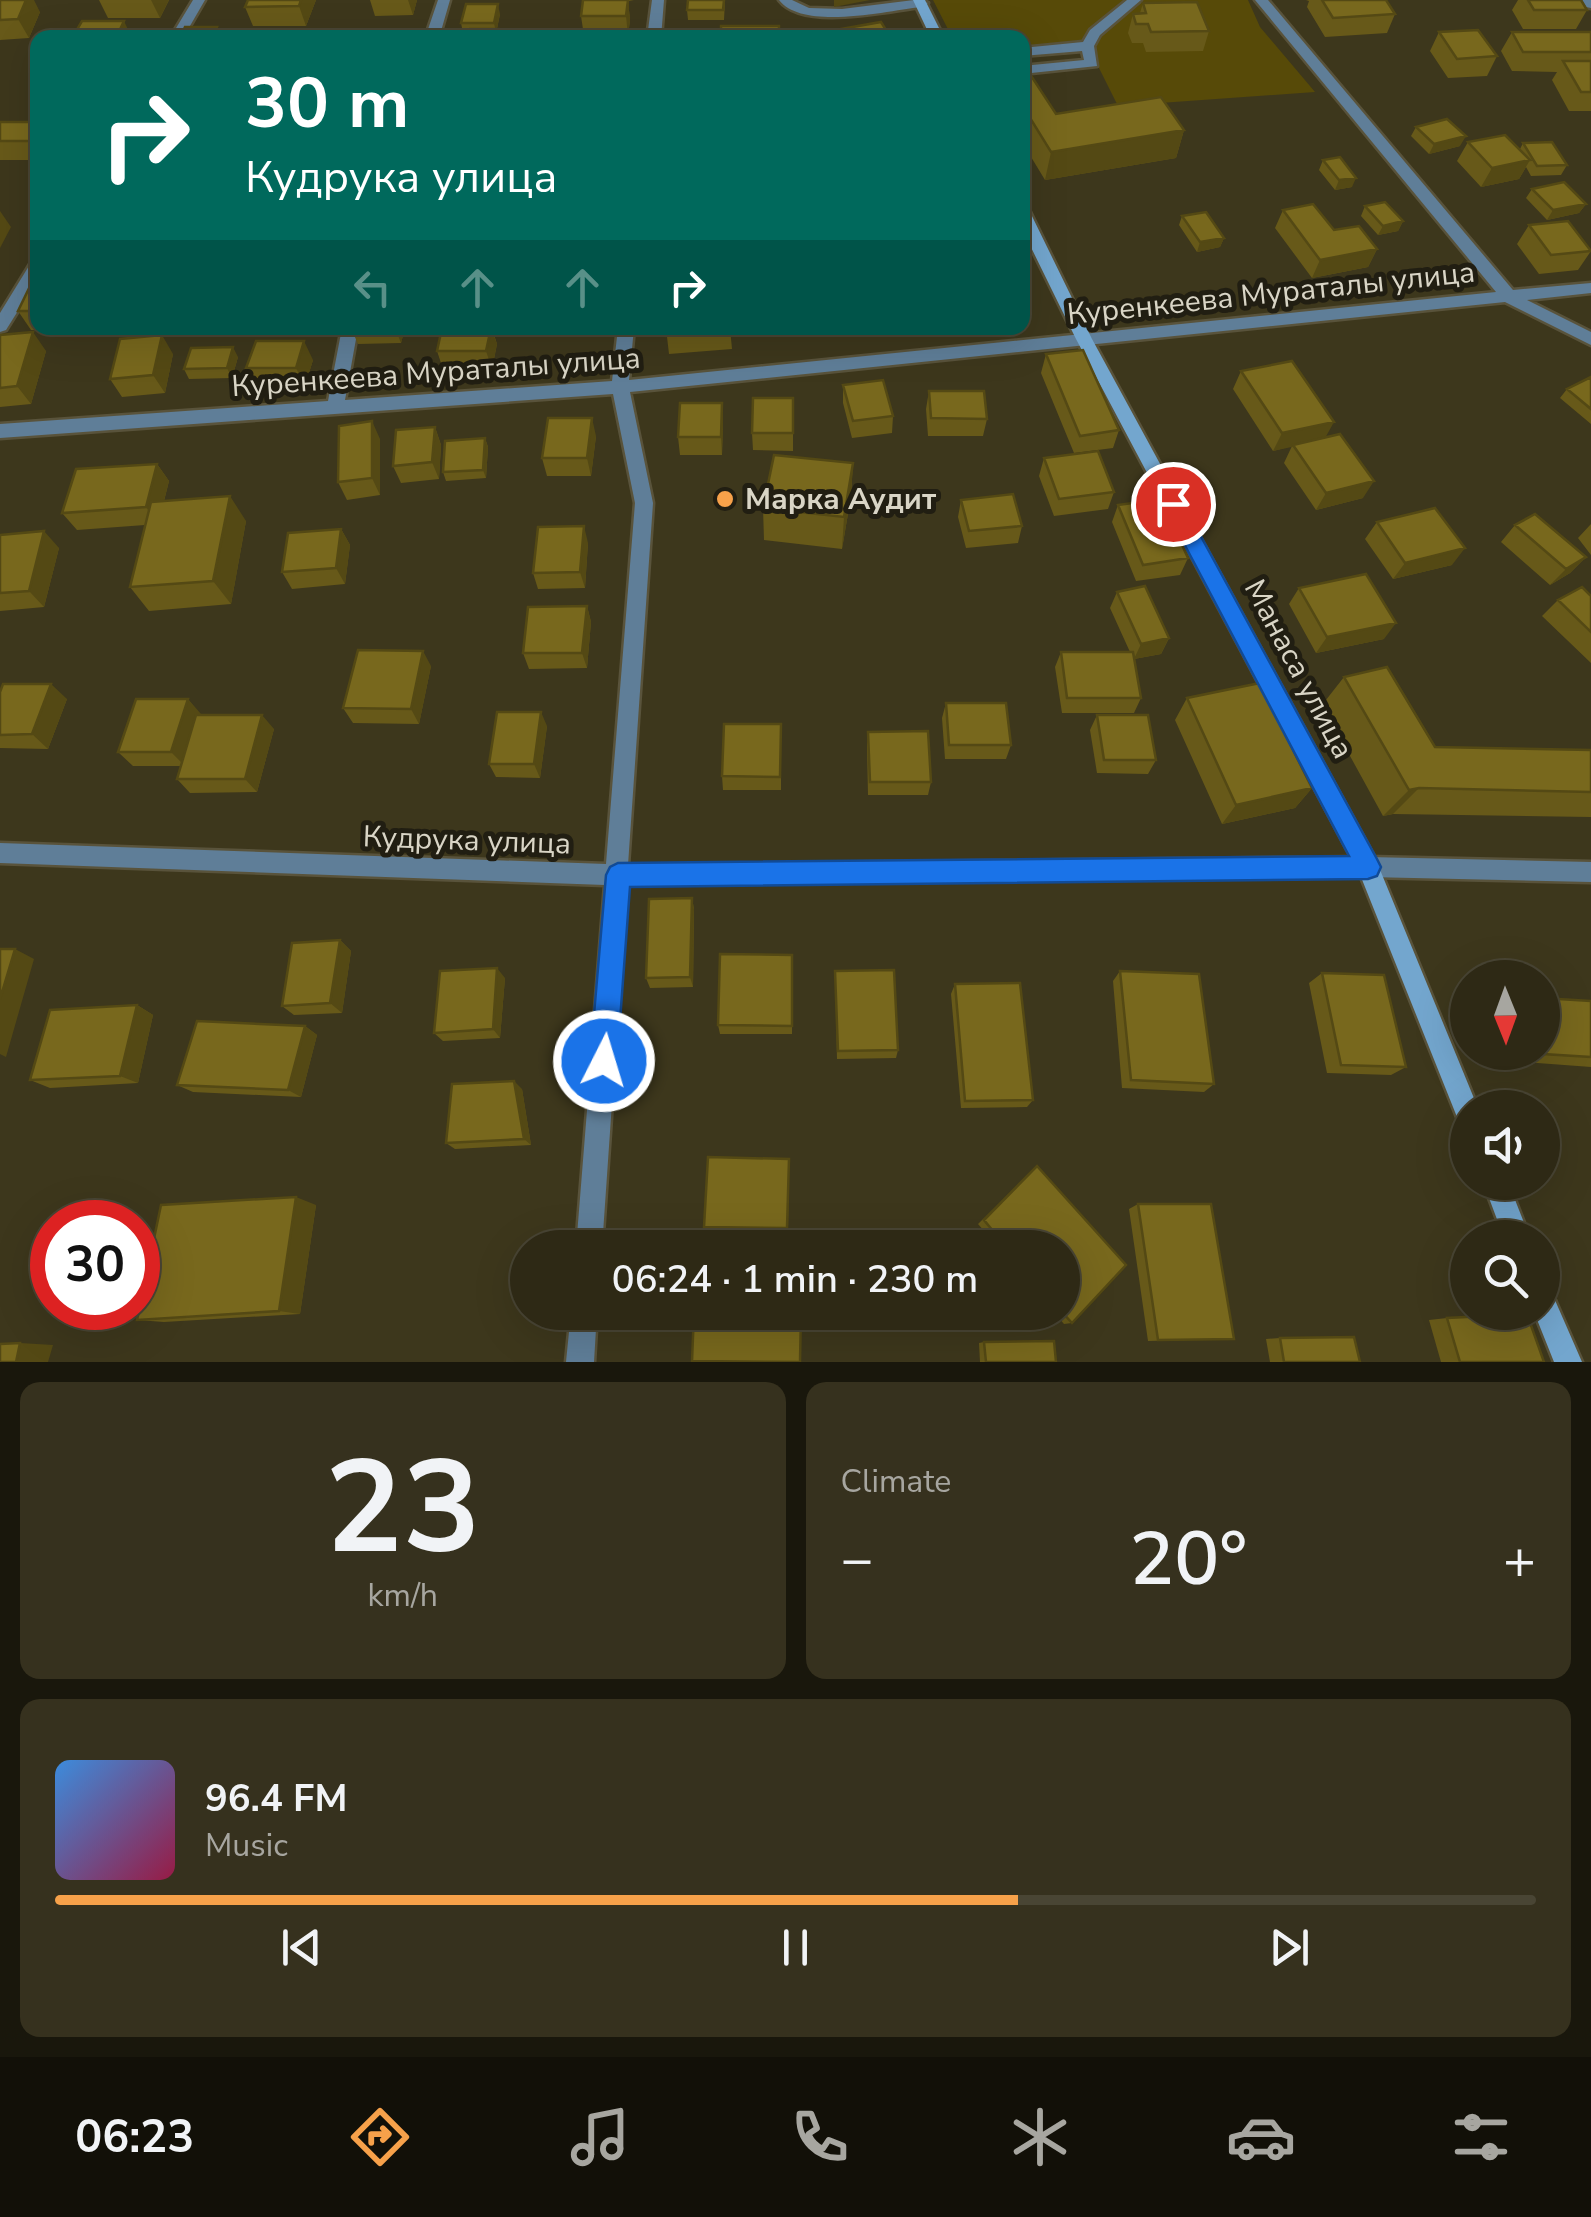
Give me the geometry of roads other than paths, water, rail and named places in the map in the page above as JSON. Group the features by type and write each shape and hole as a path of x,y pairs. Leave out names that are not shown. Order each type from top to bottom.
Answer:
{"street":[{"path":"181,30 199,0"},
{"path":"435,30 444,0"},
{"path":"655,30 658,0"},
{"path":"785,0 790,6 822,14 920,2 934,30"},
{"path":"1030,69 1092,63 1088,46 1095,33 1135,0"},
{"path":"1261,0 1510,298 1591,339"},
{"path":"1030,51 1088,46"},
{"name":"Манаса улица","path":"1030,228 1084,338 1368,867 1458,1090"},
{"path":"0,326 30,278"},
{"name":"Куренкеева Мураталы улица","path":"0,432 620,387 1591,288"},
{"path":"335,408 349,335"},
{"path":"590,1230 644,503 620,387 625,335"},
{"name":"Кудрука улица","path":"0,853 618,875 1368,867 1591,872"},
{"path":"580,1362 583,1330"},
{"path":"1555,1330 1568,1362"}],"place":[{"name":"Марка Аудит","path":"725,499"}]}
